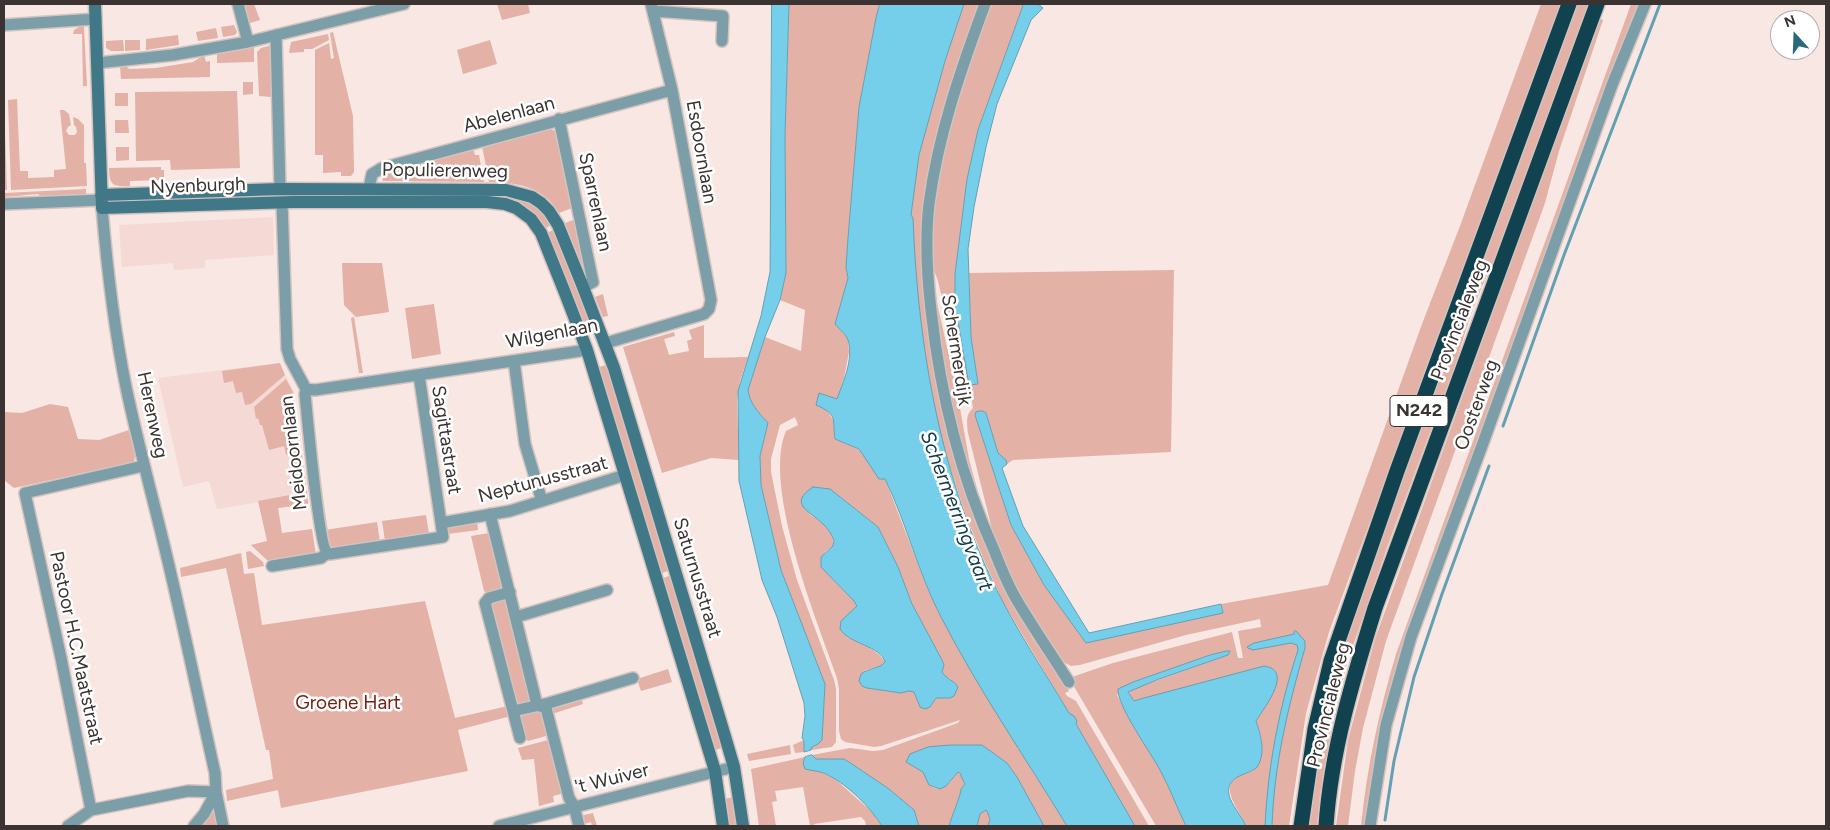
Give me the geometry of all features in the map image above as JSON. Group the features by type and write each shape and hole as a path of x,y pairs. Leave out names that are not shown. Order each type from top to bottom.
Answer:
{"highway":[{"name":"Provincialeweg","path":"1301,826 1314,729 1334,652 1397,472 1569,4"},
{"name":"Provincialeweg","path":"1326,826 1332,778 1343,718 1376,608 1597,4"}],"street":[{"name":"Herenweg","path":"95,4 102,201 107,264 117,339 143,466 185,633 215,773 216,792 223,826"},
{"path":"238,4 248,42"},
{"path":"97,63 173,55 248,42 385,6 404,4"},
{"name":"Schermerdijk","path":"985,4 949,109 939,145 929,203 927,250 933,328 943,389 956,447 978,511 1002,570 1018,602 1068,682"},
{"name":"Oosterweg","path":"1370,826 1386,725 1410,637 1483,443 1612,85 1645,4"},
{"name":"Esdoornlaan","path":"711,300 672,90 652,7 723,16 722,41"},
{"path":"4,25 96,20"},
{"path":"276,35 282,203"},
{"name":"Abelenlaan","path":"369,188 372,174 382,168 672,90"},
{"name":"Sparrenlaan","path":"560,119 593,282 584,287"},
{"name":"Populierenweg","path":"280,189 506,190 532,197 545,207 555,219 606,343"},
{"name":"Nyenburgh","path":"102,201 280,189"},
{"path":"4,204 102,201"},
{"name":"Nyenburgh","path":"102,201 282,203"},
{"name":"Populierenweg","path":"282,203 487,202 506,204 516,208 531,219 541,233 587,350"},
{"name":"Meidoornlaan","path":"282,203 286,349 306,390 320,527 324,550 328,553"},
{"name":"Wilgenlaan","path":"306,390 587,350 704,314 709,309 711,300"},
{"name":"Saturnusstraat","path":"606,343 734,767 743,826"},
{"name":"Saturnusstraat","path":"587,350 715,771 724,826"},
{"path":"514,361 525,444 542,501"},
{"name":"Sagittastraat","path":"419,375 441,522"},
{"name":"Pastoor H.C.Maatstraat","path":"91,810 61,658 25,493 143,466"},
{"name":"Neptunusstraat","path":"441,522 510,511 625,475"},
{"path":"490,514 537,705"},
{"path":"272,566 321,558 328,553 442,537 441,522"},
{"path":"516,617 607,590"},
{"path":"510,592 489,598 486,603 520,738"},
{"path":"514,711 549,703 633,678"},
{"path":"537,705 546,708 579,826"},
{"name":"'t Wuiver","path":"499,826 734,767"},
{"path":"68,826 91,810 188,791 216,792 204,814 194,826"}],"shaded area":[{"path":"273,217 274,255 205,260 205,268 174,270 173,263 122,267 119,225"},
{"path":"279,363 294,392 308,494 217,509 209,481 183,487 158,378"}],"green space":[{"path":"244,4 254,4 260,20 250,23"},
{"path":"497,4 528,4 530,13 502,20"},
{"path":"789,4 880,4 859,107 846,267 848,278 835,324 848,338 849,352 837,400 827,410 835,423 835,439 858,449 885,479 926,585 941,617 985,693 1067,826 1044,826 1017,777 1007,763 982,745 967,746 910,764 923,772 929,784 938,788 945,786 958,772 961,774 965,784 961,789 949,826 919,826 914,810 889,789 852,764 844,759 815,759 812,755 850,748 873,751 883,750 958,723 960,720 881,746 874,747 845,742 841,739 837,678 795,554 786,518 781,485 780,455 786,431 798,425 795,417 780,425 771,459 771,472 782,526 797,580 836,689 836,742 832,747 811,750 812,747 822,740 825,684 781,570 761,485 760,456 768,423 753,404 748,390 765,337 801,351 805,310 780,300 786,273 785,136","holes":["839,496 878,527 898,567 912,604 942,660 944,665 942,672 944,676 951,679 950,698 936,698 930,707 920,707 914,692 901,693 868,688 865,670 883,666 885,663 874,651 847,637 853,611 857,606 821,567 825,552 833,546 832,536 826,527 809,514"]},
{"path":"964,4 982,4 960,64 924,241 960,468 1031,628 1031,636 1059,672 1069,691 1065,693 1076,701 1149,826 1135,826 1076,724 1077,721 1069,713 1003,602 965,513 945,452 934,406 920,324 911,215 919,154 945,61"},
{"path":"990,4 1024,4 978,130 967,179 955,274 969,385 978,384 971,337 969,273 1174,270 1171,452 1013,460 1007,464 1006,460 998,454 986,413 976,412 975,415 1011,525 1044,585 1086,642 1223,612 1221,604 1328,585 1422,324 1541,4 1562,4 1329,632 1306,713 1289,826 1246,826 1230,793 1230,786 1233,780 1253,771 1259,758 1261,736 1256,721 1260,714 1144,698 1134,701 1129,693 1130,690 1228,655 1230,651 1210,655 1133,682 1117,695 1162,772 1186,826 1156,826 1069,678 1113,663 1232,632 1238,658 1243,658 1238,631 1261,627 1260,619 1186,635 1071,666 1060,660 1013,589 996,545 968,433 968,417 973,408 970,390 962,382 938,281 931,262 933,198 954,103"},
{"path":"1575,4 1591,4 1505,241 1483,284 1471,314 1457,360 1389,542 1347,663 1330,734 1317,826 1307,826 1327,704 1351,620"},
{"path":"1631,4 1640,4 1587,138 1410,625 1380,730 1365,826 1361,826 1374,739 1396,654"},
{"path":"1598,20 1603,20 1559,151 1545,203 1386,641 1363,728 1348,826 1336,826 1348,740 1375,639"},
{"path":"234,25 237,32 235,35 223,37 221,27"},
{"path":"84,27 87,86 83,86 82,34 73,34 74,30"},
{"path":"216,28 218,38 198,41 196,32"},
{"path":"333,32 353,116 354,172 351,176 341,176 341,172 323,173 323,155 315,155 315,50 329,43 331,59 334,58 330,33"},
{"path":"328,34 329,40 312,49 304,49 304,52 289,53 291,42"},
{"path":"178,35 179,45 146,50 146,39"},
{"path":"123,40 124,51 111,51 106,48 106,41"},
{"path":"125,40 140,40 140,50 125,51"},
{"path":"490,40 497,64 463,74 457,50"},
{"path":"272,45 274,57 271,60 271,97 259,96 257,52 261,48"},
{"path":"254,46 254,62 217,63 217,53"},
{"path":"204,55 206,62 210,61 210,77 121,79 120,66 126,66 129,69 156,68 193,62"},
{"path":"243,82 253,82 253,94 243,95"},
{"path":"237,91 240,168 171,170 170,160 136,161 135,92"},
{"path":"115,93 128,93 128,106 115,106"},
{"path":"17,99 20,171 28,171 28,178 54,177 54,170 66,169 60,110 64,110 69,114 71,125 66,131 69,135 75,135 77,132 73,117 84,125 84,163 86,163 87,186 11,190 8,100"},
{"path":"4,103 7,190 4,190"},
{"path":"115,120 128,120 129,133 115,133"},
{"path":"549,128 556,132 572,208 559,213 546,197 529,188 510,183 489,182 482,146"},
{"path":"116,147 129,147 129,160 116,161"},
{"path":"473,148 475,155 479,155 484,182 383,181 382,174"},
{"path":"161,167 161,170 164,170 164,180 130,181 130,186 120,186 111,182 110,179 109,168"},
{"path":"86,189 86,194 40,196 38,194 4,197 4,193"},
{"path":"489,193 500,193 532,203 553,224 543,230 489,199"},
{"path":"576,219 586,273 565,223"},
{"path":"555,229 595,325 583,330 545,234"},
{"path":"342,263 382,263 389,312 356,317 344,305"},
{"path":"932,281 957,391 969,459 990,538 950,414"},
{"path":"603,294 608,316 603,317 595,297"},
{"path":"434,304 441,354 412,359 405,308"},
{"path":"354,317 363,373 359,373 351,318"},
{"path":"704,325 704,358 748,357 740,381 737,401 739,460 711,458 662,473 623,347 674,332 675,336 664,339 669,355 689,351 687,341 692,339 689,330"},
{"path":"280,363 285,375 251,404 245,405 242,392 236,393 233,381 224,383 222,371"},
{"path":"609,364 671,570 659,574 596,368"},
{"path":"286,379 293,392 308,504 278,508 282,533 312,529 316,555 269,562 251,545 267,541 258,501 295,494 293,482 296,481 294,467 291,467 290,455 286,455 284,446 269,450 262,425 260,425 258,418 256,419 254,407"},
{"path":"50,404 68,407 78,439 99,440 129,430 135,455 134,462 14,488 4,480 4,412 22,413"},
{"path":"426,515 429,534 385,541 382,521"},
{"path":"477,521 478,530 448,534 447,525"},
{"path":"377,522 380,542 333,548 329,546 325,530"},
{"path":"489,533 503,590 488,594 484,591 471,536"},
{"path":"250,551 263,562 264,566 248,569 246,552"},
{"name":"Groene Hart","path":"241,553 244,574 254,573 262,625 425,601 455,718 508,706 511,716 458,730 468,771 281,808 278,790 227,801 226,790 273,779 269,750 266,750 226,568 181,577 180,568"},
{"path":"672,575 724,747 713,751 660,579"},
{"path":"506,598 531,701 529,704 516,704 492,605 493,601"},
{"path":"668,669 672,682 641,691 637,679"},
{"path":"581,697 583,704 552,714 552,707"},
{"path":"536,711 543,714 548,733 546,736 528,741 525,739 519,717 521,714"},
{"path":"552,739 565,793 553,796 554,802 539,806 534,759 522,760 518,748"},
{"path":"804,740 804,752 795,753 793,745"},
{"path":"790,745 791,754 749,761 747,754"},
{"path":"805,757 803,763 835,779 872,812 882,826 866,826 865,821 861,817 810,826 803,787 775,791 777,801 772,802 776,826 759,826 751,769"},
{"path":"735,797 740,826 727,826 723,799"},
{"path":"982,810 987,810 988,812 988,826 977,826"},
{"path":"212,812 216,813 218,826 199,826"},
{"path":"593,813 597,826 592,826 591,822 581,825 579,816"}],"water":[{"path":"772,4 789,4 785,136 786,273 780,300 765,337 748,390 753,404 768,423 760,456 761,485 781,570 825,684 822,740 812,747 811,750 804,752 804,741 802,738 805,716 804,703 777,617 762,580 739,481 738,391 761,316 770,272"},
{"name":"Schermerringvaart","path":"880,4 964,4 945,61 919,155 911,215 913,218 920,317 937,415 963,511 1003,602 1069,713 1077,721 1076,724 1135,826 1067,826 955,644 933,600 885,479 879,479 859,449 835,439 833,418 828,412 816,405 819,393 837,399 849,363 848,340 835,324 848,278 846,267 859,107"},
{"path":"1024,4 1038,4 1043,8 1031,20 997,104 974,207 968,249 971,337 978,384 969,385 955,305 955,274 967,179 978,130"},
{"path":"983,411 986,413 998,453 1006,460 1007,464 1002,468 1023,526 1089,633 1221,604 1223,613 1086,643 1044,585 1011,525 975,415 976,412"},
{"path":"813,487 830,489 878,527 898,567 912,604 942,660 944,665 942,672 958,687 954,696 950,698 936,698 930,707 925,709 920,707 914,692 901,693 862,686 859,681 861,674 885,662 878,652 850,638 840,629 841,621 857,606 821,567 821,557 833,546 834,541 827,528 807,511 801,503 805,493"},
{"path":"1296,631 1305,641 1305,648 1283,736 1273,803 1272,826 1265,826 1266,803 1276,737 1285,693 1298,650 1297,645 1291,643 1253,650 1247,647 1254,643 1294,634"},
{"path":"1230,651 1228,655 1128,692 1134,701 1264,666 1273,669 1277,675 1274,691 1256,721 1262,744 1260,762 1254,770 1235,779 1229,788 1230,799 1246,826 1186,826 1164,777 1123,706 1118,689 1210,655"},
{"path":"982,745 1007,763 1017,777 1044,826 988,826 990,819 986,810 980,814 977,826 949,826 961,789 965,784 961,774 958,772 946,786 940,789 929,785 923,772 906,762 910,754 928,747"},
{"path":"812,755 816,759 844,759 852,764 889,789 914,810 919,826 882,826 865,805 836,779 820,772 805,769 803,763 805,757"}],"waterway":[{"path":"1503,426 1564,255 1660,4"},
{"path":"1385,820 1394,761 1414,677 1489,466"}]}
